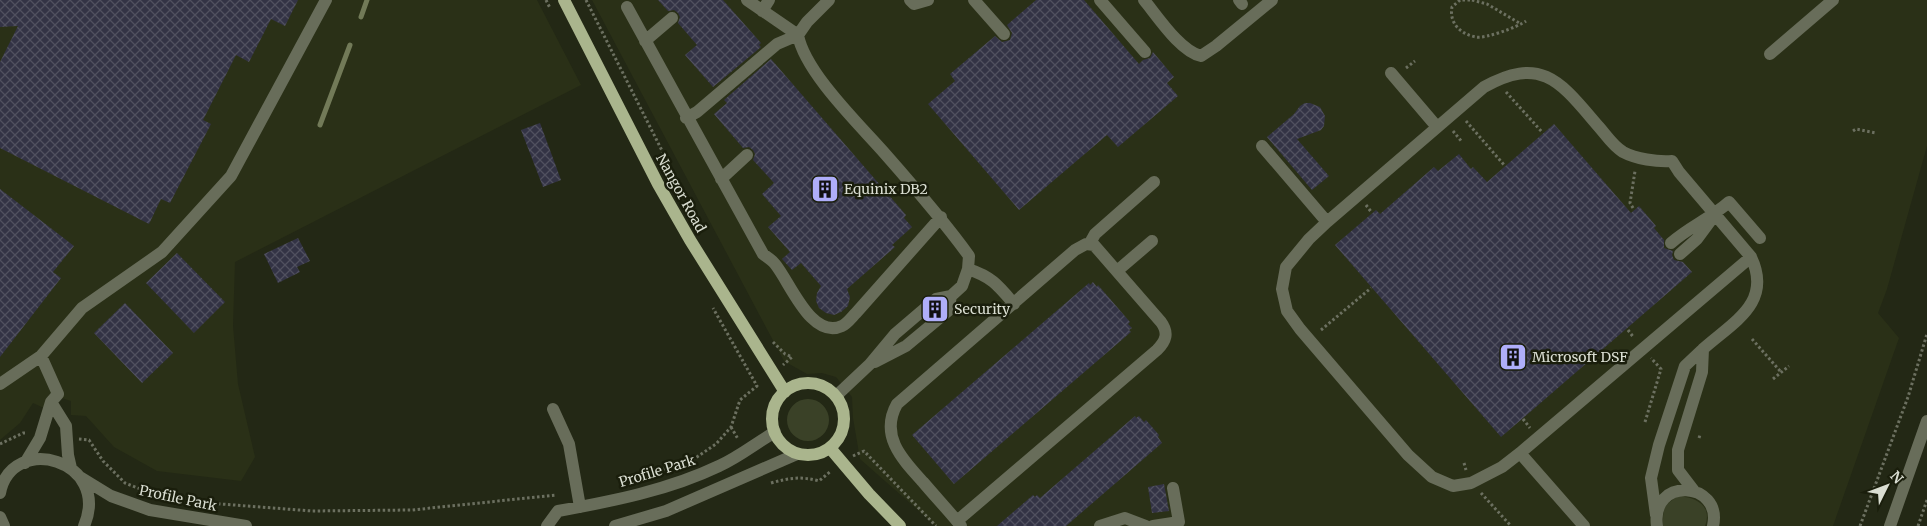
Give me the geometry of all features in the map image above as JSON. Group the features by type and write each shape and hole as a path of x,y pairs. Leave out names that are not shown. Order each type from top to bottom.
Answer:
{"main road":[{"name":"Nangor Road","path":"564,0 658,184 695,248 784,392"},
{"path":"817,384 836,396 842,406 843,429 838,440 830,448 814,455 797,454 784,445 774,432 772,422 773,411 784,392 794,386 817,384"},
{"path":"830,448 869,494 900,526"}],"street":[{"path":"0,384 41,356 82,308 162,252 231,176 326,0"},
{"path":"747,0 765,5 798,35 801,47 820,79 940,217 969,256 968,269 962,286 950,296 948,311 906,346 870,364 836,396"},
{"path":"686,118 697,112 777,44 798,35 807,22 829,0"},
{"path":"910,0 914,4 928,0"},
{"path":"974,0 1004,34"},
{"path":"1100,0 1145,52"},
{"path":"1144,0 1180,43 1193,54 1201,56 1272,0"},
{"path":"1770,54 1833,0"},
{"path":"627,6 686,118 762,254 774,262 806,311 818,325 830,328 842,326 856,313 940,217"},
{"path":"645,40 672,18"},
{"path":"1391,73 1443,128"},
{"path":"1656,520 1651,478 1659,445 1685,366 1748,309 1756,297 1758,283 1756,269 1751,257 1672,161 1664,162 1622,152 1560,85 1547,77 1536,74 1516,73 1497,80 1470,98 1443,128 1327,222 1309,239 1286,267 1282,289 1288,311 1300,329 1408,455 1432,477 1453,486 1471,483 1502,467 1751,257"},
{"path":"1262,146 1327,222"},
{"path":"721,178 747,155"},
{"path":"1090,243 1097,247 1164,326 1165,340 1157,350 959,523 900,456 893,440 890,424 892,413 897,404 1075,250 1090,243 1095,234 1154,182"},
{"path":"1671,243 1688,229 1715,214 1729,202 1760,238"},
{"path":"1680,254 1697,240 1715,214"},
{"path":"1117,271 1152,241"},
{"path":"968,269 980,273 995,282 1014,304"},
{"path":"1694,491 1678,470 1678,450 1702,372 1703,348"},
{"path":"0,494 1,488 9,475 21,466 40,438 51,402 58,394 41,356"},
{"path":"51,402 66,426 68,455 75,472 87,489 90,502 84,526"},
{"path":"553,409 569,444 580,507"},
{"path":"1890,526 1927,420"},
{"name":"Profile Park","path":"547,526 558,511 623,498 673,484 720,466 774,432"},
{"path":"1520,453 1584,526"},
{"path":"615,526 666,511 797,454"},
{"name":"Profile Park","path":"0,469 21,466 36,460 49,459 60,462 111,496 150,510 246,526"},
{"path":"1153,526 1179,522 1173,488"},
{"path":"1656,520 1659,505 1665,497 1674,492 1684,490 1694,491 1710,503 1716,525"},
{"path":"0,518 4,526"},
{"path":"1100,526 1125,518 1146,526"}],"path":[{"path":"546,0 550,9"},
{"path":"586,0 699,223"},
{"path":"1460,0 1471,0 1487,4 1524,23 1478,38 1463,33 1455,26 1450,17 1452,7 1460,0"},
{"path":"1504,90 1542,132"},
{"path":"1463,117 1505,166"},
{"path":"1443,128 1462,142"},
{"path":"1853,131 1856,129 1876,133"},
{"path":"1633,208 1630,203 1636,168"},
{"path":"1321,330 1371,288"},
{"path":"639,477 694,459 716,444 731,427 740,400 758,386 712,306"},
{"path":"1628,330 1660,369 1645,422"},
{"path":"1860,526 1908,398 1927,334"},
{"path":"1752,339 1781,372"},
{"path":"772,342 785,354 792,357 787,361"},
{"path":"1773,379 1789,366"},
{"path":"1523,419 1532,430"},
{"path":"731,427 740,442"},
{"path":"0,444 23,433"},
{"path":"89,440 103,460 125,483 156,494"},
{"path":"861,451 872,458 874,464 936,526"},
{"path":"1464,463 1471,483 1510,526"},
{"path":"764,485 783,479 806,477 819,481 829,473"},
{"path":"200,502 312,511 412,510 578,492"},
{"path":"1918,526 1927,500"}],"shaded area":[{"path":"0,0 537,0 581,85 235,262 233,326 238,384 255,457 241,481 157,471 114,447 86,416 71,415 71,401 53,395 46,409 33,403 20,423 0,440"},
{"path":"592,0 1927,0 1927,146 1887,289 1878,313 1899,338 1833,526 936,526 860,459 853,418 852,397 836,377 822,373 807,374 784,361"},
{"path":"812,399 820,402 826,408 829,420 826,432 820,438 804,441 796,438 790,432 787,416 790,408 796,402"},
{"path":"1678,496 1691,498 1701,504 1707,513 1705,526 1663,526 1665,508 1669,502"}],"building":[{"path":"0,0 298,0 285,26 271,19 249,62 236,55 203,120 211,124 170,203 161,199 149,224 0,148 0,62 18,26 0,27"},
{"path":"658,0 723,0 761,43 759,45 761,47 713,87 685,55 697,45 678,23 680,17 678,13 674,10 668,11"},
{"path":"1036,0 1084,0 1139,64 1143,60 1150,58 1153,52 1174,77 1167,83 1178,96 1118,147 1107,135 1019,210 928,104 955,81 950,74 995,36 1002,42 1010,40 1012,33 1007,25"},
{"name":"Equinix DB2","path":"771,59 906,215 904,218 912,227 892,245 895,247 847,289 850,297 848,306 834,315 826,313 819,308 816,301 817,293 821,286 801,263 792,270 782,259 790,252 768,227 781,216 762,194 774,183 753,160 755,154 753,150 749,147 743,148 714,114 727,103 724,100"},
{"path":"1305,103 1320,107 1325,116 1324,126 1321,130 1297,139 1329,176 1312,190 1267,137"},
{"path":"540,123 561,180 543,187 521,130"},
{"name":"Microsoft DSF","path":"1554,124 1631,213 1639,206 1656,226 1654,228 1664,240 1664,248 1673,251 1674,260 1683,262 1692,272 1501,437 1335,245 1376,210 1380,214 1434,167 1438,171 1459,154 1471,169 1473,167 1487,182"},
{"path":"0,189 74,246 53,272 61,278 0,357"},
{"path":"298,238 310,261 297,267 300,272 278,283 264,254"},
{"path":"177,253 225,302 194,333 146,283"},
{"path":"1093,282 1097,287 1098,285 1130,322 1128,324 1132,328 1129,330 1131,332 954,484 912,435 1089,283 1090,285"},
{"path":"125,303 173,353 142,383 94,333"},
{"path":"1135,416 1136,418 1139,416 1144,422 1146,420 1159,435 1158,437 1162,443 1066,526 997,526 1033,495 1035,497 1037,495 1040,498"},
{"path":"1164,484 1169,511 1152,513 1148,487"}],"waterway":[{"path":"361,17 367,0"},
{"path":"320,125 350,45"}],"place":[{"name":"Equinix DB2","path":"825,189"},
{"name":"Security","path":"935,309"},
{"name":"Microsoft DSF","path":"1513,357"}]}
